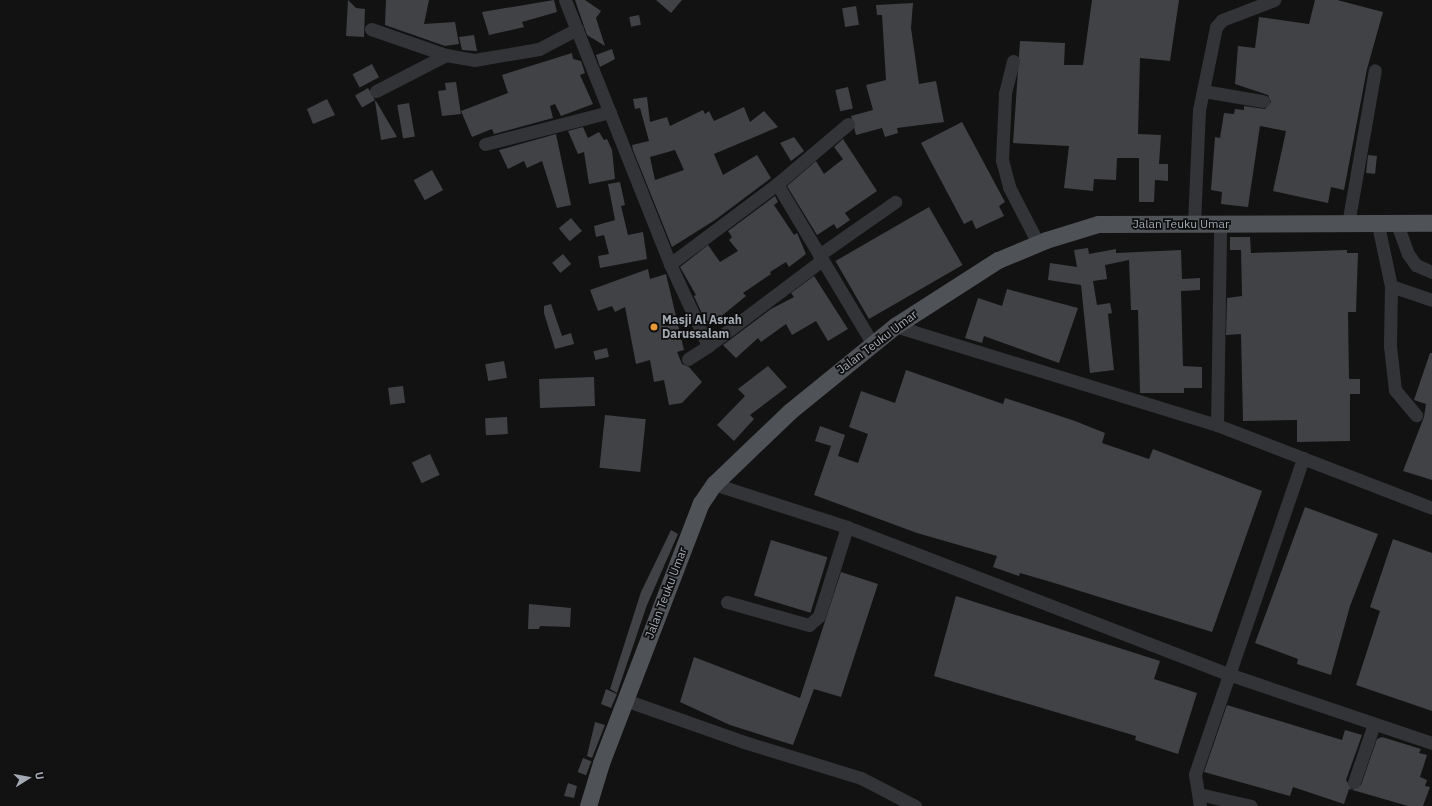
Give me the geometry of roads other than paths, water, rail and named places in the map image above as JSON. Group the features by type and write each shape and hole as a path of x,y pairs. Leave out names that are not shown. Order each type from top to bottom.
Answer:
{"main road":[{"name":"Jalan Teuku Umar","path":"588,806 625,700 701,503 714,484 789,412 872,343 895,326 998,260 1038,243 1098,224 1432,223"}],"street":[{"path":"565,0 670,264 708,346"},
{"path":"1194,224 1196,145 1203,91 1218,23 1274,0"},
{"path":"371,29 446,55 495,60 539,49 576,29"},
{"path":"376,91 446,55"},
{"path":"1013,61 1005,94 1002,160 1009,187 1038,243"},
{"path":"1348,224 1375,70"},
{"path":"1203,91 1263,101"},
{"path":"485,144 610,112"},
{"path":"670,264 777,184 848,124"},
{"path":"777,184 872,343"},
{"path":"688,358 708,346 821,257 895,202"},
{"path":"1217,425 1220,223"},
{"path":"1378,224 1391,286 1393,382 1400,399 1416,415"},
{"path":"1397,224 1408,254 1416,265 1432,272"},
{"path":"1391,286 1432,300"},
{"path":"895,326 1217,425 1432,508"},
{"path":"1251,806 1200,800 1195,774 1302,458"},
{"path":"714,484 847,527 1228,674 1432,743"},
{"path":"727,602 809,625 819,616 847,527"},
{"path":"625,700 744,742 860,778 915,806"},
{"path":"1354,782 1374,724"}],"place":[{"name":"Masji Al Asrah Darussalam","path":"654,327"}]}
